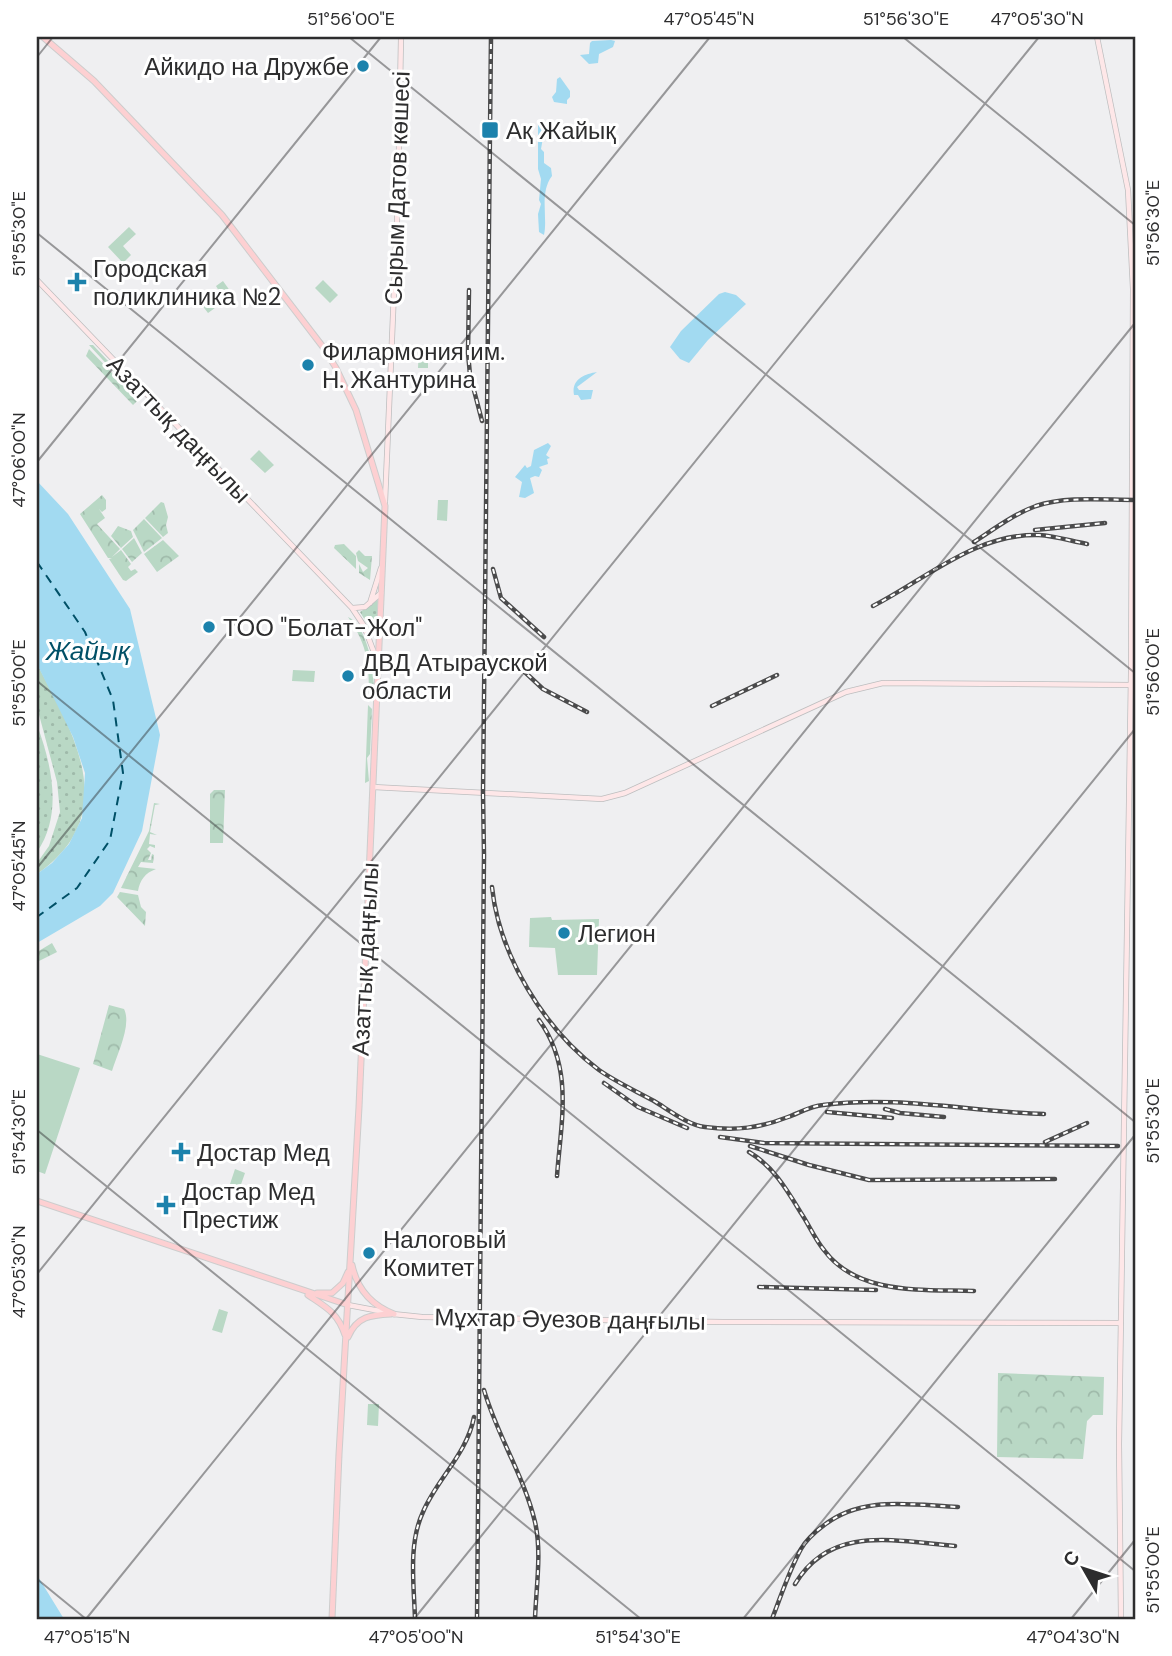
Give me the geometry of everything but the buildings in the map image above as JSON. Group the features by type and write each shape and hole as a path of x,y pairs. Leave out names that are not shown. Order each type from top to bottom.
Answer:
{"main road":[{"name":"Азаттық даңғылы","path":"43,37 103,90 222,215 323,347 356,410 385,506 346,1345"},
{"name":"Сырым Датов көшесі","path":"385,506 398,198 401,37"},
{"path":"1097,37 1128,190 1133,289 1131,685 1119,1444 1121,1619"},
{"name":"Азаттық даңғылы","path":"37,279 352,608 364,626 378,663"},
{"path":"370,603 384,556"},
{"path":"352,608 360,609 382,591"},
{"path":"373,787 602,799 625,793 846,692 883,683 1131,685"},
{"name":"Мұхтар Әуезов даңғылы","path":"37,1201 303,1292 394,1314 614,1321 1121,1323"},
{"path":"303,1292 332,1293 343,1283 351,1257"},
{"path":"351,1257 354,1274 364,1294 377,1306 394,1314"},
{"path":"303,1292 336,1314 342,1325 346,1345 332,1619"},
{"path":"346,1345 352,1329 360,1320 368,1316 394,1314"}],"green space":[{"path":"129,227 136,234 123,246 131,255 123,263 108,247"},
{"path":"323,280 338,295 330,303 315,288"},
{"path":"223,281 233,295 208,313 201,304 219,291 216,286"},
{"path":"89,345 93,345 140,395 139,399"},
{"path":"419,346 428,346 428,368 418,368"},
{"path":"89,349 138,400 133,405 86,356"},
{"path":"259,450 274,465 265,473 250,459"},
{"path":"102,495 106,500 106,509 102,512 99,509 105,518 97,524 120,549 112,557 121,550 131,564 128,567 131,571 135,569 138,572 126,581 80,514"},
{"path":"438,500 448,500 447,521 437,520"},
{"path":"161,502 164,503 168,517 168,533 163,537 145,518"},
{"path":"144,519 162,538 144,552 133,530"},
{"path":"118,526 131,531 133,537 121,548 111,536"},
{"path":"134,538 142,553 132,562 122,549"},
{"path":"163,540 179,556 157,572 144,554"},
{"path":"344,544 356,556 356,569 334,548 335,545"},
{"path":"359,550 365,556 372,556 370,580 359,573 359,564 363,572 368,568 358,561 356,553"},
{"path":"378,600 376,638 360,612"},
{"path":"348,617 361,631 370,655 374,682 371,702 364,648"},
{"path":"37,664 76,746 83,774 84,800 78,826 63,851 37,874 37,863 49,846 60,812 57,782 37,707"},
{"path":"293,670 315,671 314,682 292,681"},
{"path":"368,705 372,709 370,754 367,758 369,781 365,783"},
{"path":"37,725 50,773 52,806 45,838 37,852"},
{"path":"214,790 225,790 223,843 210,843 210,794"},
{"path":"154,803 160,804 155,805 150,832 157,835 150,834 149,844 155,845 155,848 150,846 147,849 151,853 148,860 154,855 153,863 141,862 138,867 156,869 144,877 138,891 121,888 149,831"},
{"path":"120,892 138,895 141,907 146,912 145,926 117,897"},
{"name":"Легион","path":"551,917 552,920 599,919 597,975 558,975 555,948 529,947 530,918"},
{"path":"52,943 57,952 37,962 37,952"},
{"path":"109,1005 124,1009 126,1016 125,1031 112,1071 93,1064"},
{"path":"37,1054 80,1068 45,1174 37,1171"},
{"path":"235,1169 245,1173 238,1193 228,1190"},
{"path":"219,1309 228,1312 222,1333 212,1330"},
{"path":"998,1373 1104,1377 1103,1415 1093,1415 1087,1421 1083,1459 997,1457"},
{"path":"368,1404 379,1404 378,1426 367,1425"}],"water":[{"path":"592,41 615,41 613,47 599,54 598,63 589,64 580,55 589,54"},
{"path":"560,77 570,91 567,104 554,102 552,97"},
{"path":"541,120 544,132 541,149 544,152 544,163 551,168 552,176 545,197 544,235 539,232 538,214 541,204 541,179 538,169 538,125"},
{"path":"725,292 736,295 746,304 708,340 689,363 680,359 670,347 681,331 719,294"},
{"path":"597,372 577,387 579,390 593,390 591,399 581,400 578,395 574,395 575,385 580,379"},
{"path":"548,443 551,446 546,455 550,458 547,459 548,464 539,467 542,470 539,477 530,478 534,493 525,498 519,497 522,482 515,477 525,465 527,468 531,466 534,450"},
{"name":"Жайық","path":"37,481 68,514 130,609 160,735 142,831 113,893 100,906 37,943 37,874 52,863 69,844 82,818 85,773 73,737 37,664"},
{"path":"37,1575 64,1619 37,1619"}],"ferry route":[{"path":"37,562 85,632 113,700 123,773 110,840 77,888 37,917"}],"railway":[{"path":"477,1619 491,37"},
{"path":"469,290 470,375 482,421"},
{"path":"974,542 1004,522 1036,506 1085,499 1135,500"},
{"path":"1035,530 1105,523"},
{"path":"873,606 952,560 994,541 1039,535 1087,544"},
{"path":"493,569 501,598 544,637"},
{"path":"513,661 543,689 587,712"},
{"path":"712,706 777,675"},
{"path":"492,887 496,913 514,964 527,989 560,1034 599,1070 692,1123 716,1128 748,1128 778,1121 814,1107 851,1102 906,1103 1044,1114"},
{"path":"539,1020 550,1038 561,1076 563,1095 557,1176"},
{"path":"604,1083 638,1107 687,1128"},
{"path":"885,1109 944,1117"},
{"path":"827,1112 892,1118"},
{"path":"1045,1142 1087,1123"},
{"path":"720,1137 764,1143 1118,1146"},
{"path":"750,1146 869,1180 1055,1179"},
{"path":"749,1152 779,1179 824,1250 838,1265 855,1276 893,1287 974,1291"},
{"path":"759,1287 876,1290"},
{"path":"484,1390 535,1522 538,1558 535,1619"},
{"path":"415,1619 413,1565 418,1524 429,1500 465,1443 474,1417"},
{"path":"772,1619 803,1546 817,1531 838,1516 870,1506 888,1504 958,1507"},
{"path":"795,1584 810,1565 827,1552 846,1544 888,1540 955,1546"}],"place":[{"name":"Айкидо на Дружбе","path":"363,66"},
{"name":"Ақ Жайық","path":"490,130"},
{"name":"Городская поликлиника №2","path":"77,282"},
{"name":"Филармония им. Н. Жантурина","path":"308,365"},
{"name":"ТОО \"Болат-Жол\"","path":"209,627"},
{"name":"ДВД Атырауской области","path":"348,676"},
{"name":"Легион","path":"564,933"},
{"name":"Достар Мед","path":"181,1152"},
{"name":"Достар Мед Престиж","path":"166,1205"},
{"name":"Налоговый Комитет","path":"369,1253"}]}
